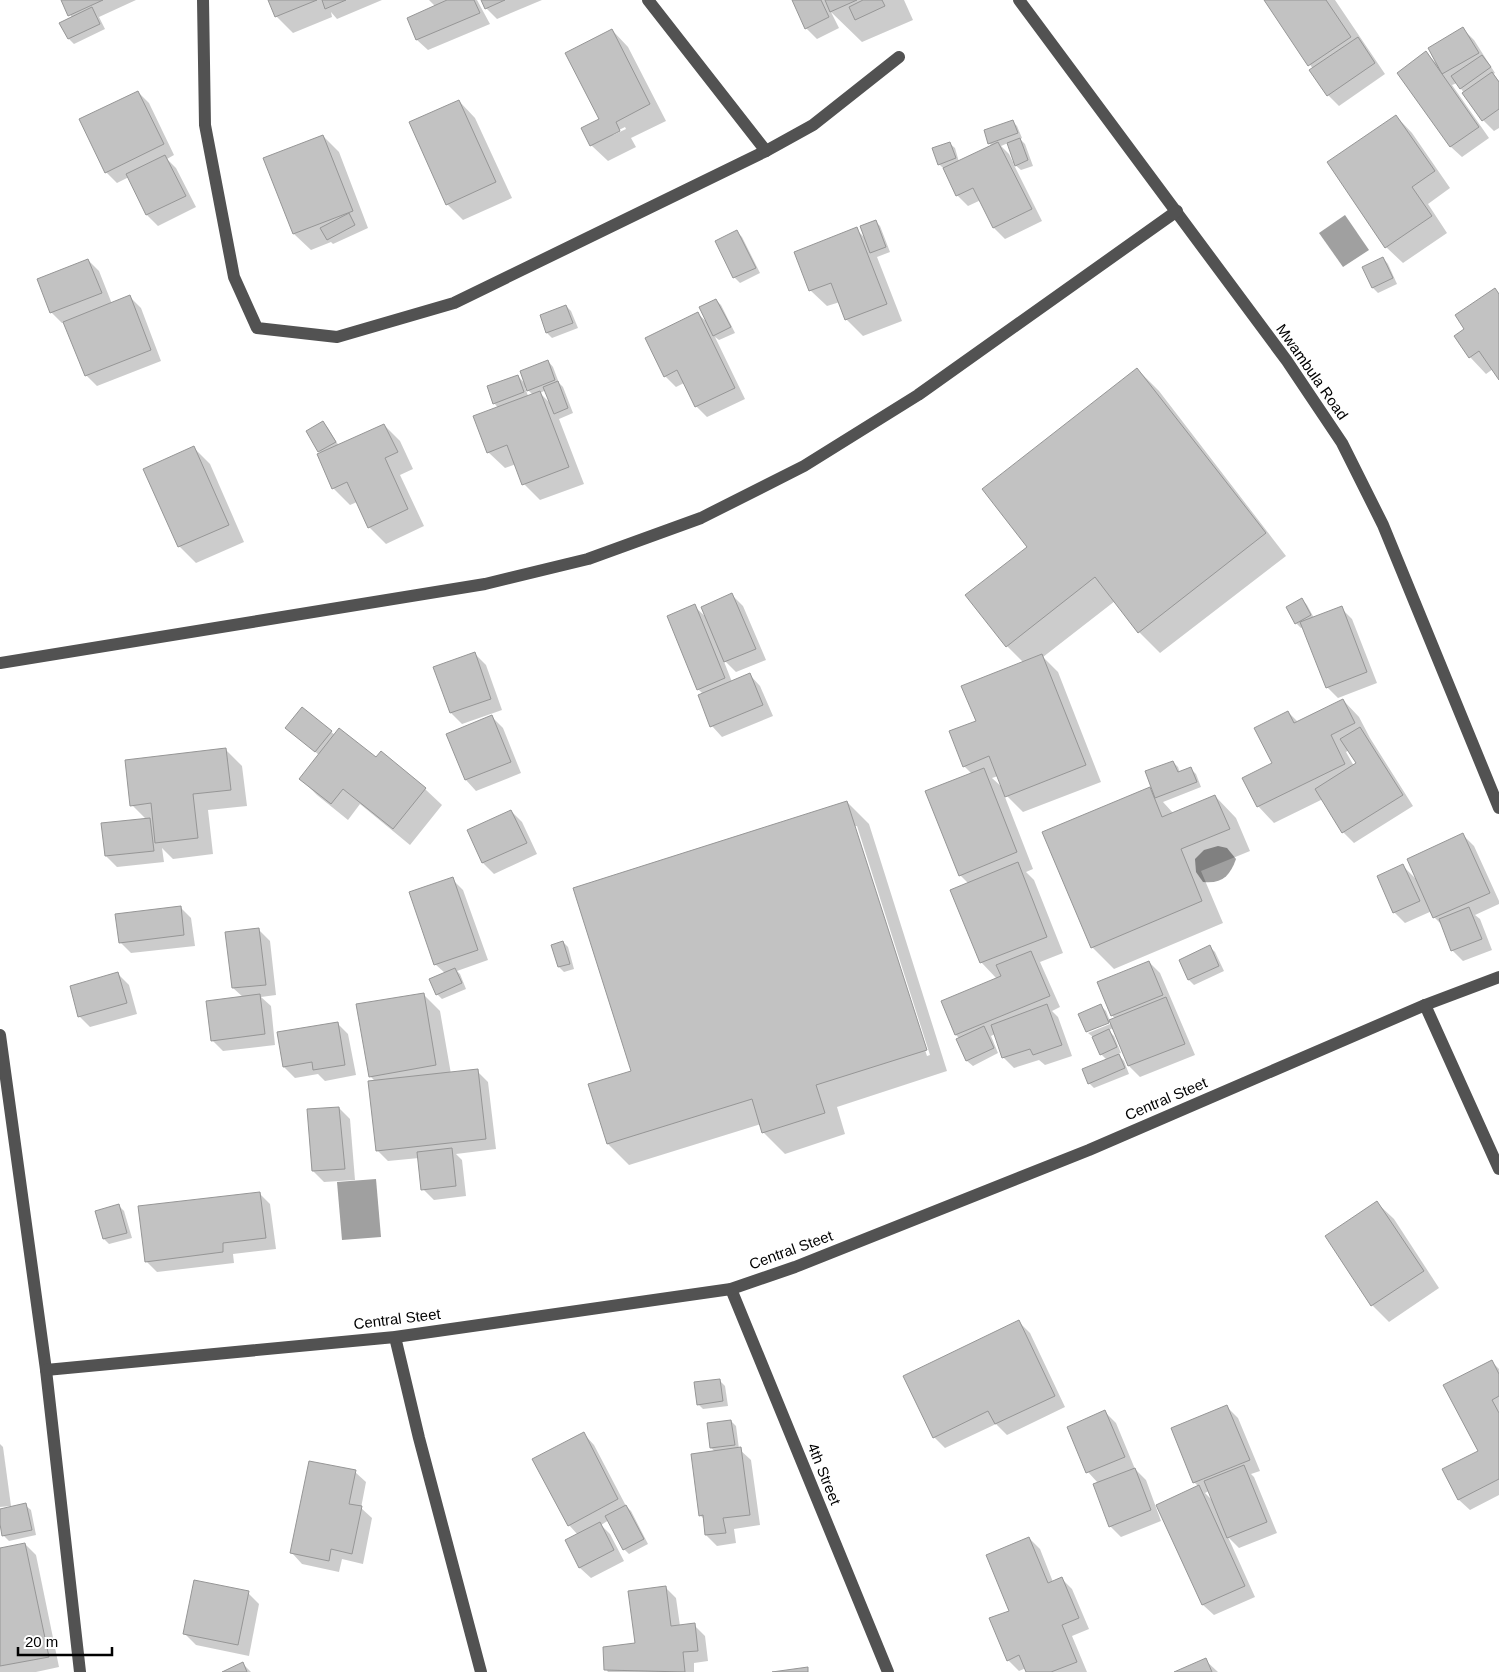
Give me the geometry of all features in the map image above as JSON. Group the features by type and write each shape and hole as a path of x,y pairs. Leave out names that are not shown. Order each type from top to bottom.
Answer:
{"street":[{"path":"203,0 205,125 234,278 257,328 337,337 454,303 766,151 813,125 899,57"},
{"path":"648,0 766,151"},
{"name":"Mwambula Road","path":"1019,0 1177,211 1286,361 1342,443 1383,525 1499,808"},
{"path":"0,663 485,584 588,559 701,518 804,466 918,395 1177,211"},
{"name":"Central Steet","path":"46,1370 395,1337 731,1289 795,1267 1089,1150 1425,1005 1499,977"},
{"path":"1425,1005 1499,1170"},
{"path":"0,1035 2,1074 46,1370 80,1672"},
{"name":"4th Street","path":"731,1289 888,1672"},
{"path":"395,1337 419,1438 480,1672"}],"shaded area":[{"path":"1345,215 1369,250 1343,267 1319,233"},
{"path":"1218,846 1227,848 1236,859 1234,865 1224,878 1215,882 1203,882 1196,872 1195,859 1204,850"},
{"path":"376,1179 381,1237 342,1240 337,1182"}],"building":[{"path":"61,0 103,0 68,16"},
{"path":"268,0 317,0 275,17"},
{"path":"322,0 346,0 325,9"},
{"path":"447,0 474,0 480,13 416,40 407,18"},
{"path":"481,0 505,0 485,9"},
{"path":"792,0 821,0 829,17 805,29"},
{"path":"825,0 857,0 830,12"},
{"path":"863,0 882,0 885,6 855,20 849,7"},
{"path":"1264,0 1326,0 1351,37 1308,66"},
{"path":"92,7 100,24 68,39 59,23"},
{"path":"1463,27 1479,53 1442,74 1428,48"},
{"path":"612,29 650,104 616,122 620,131 590,146 581,128 599,119 565,53"},
{"path":"1358,37 1375,63 1327,96 1309,70"},
{"path":"1426,51 1479,127 1450,147 1397,73"},
{"path":"1482,55 1491,67 1460,89 1451,76"},
{"path":"1492,72 1499,82 1499,109 1482,121 1462,93"},
{"path":"138,91 164,144 105,173 79,119"},
{"path":"459,100 496,182 446,205 409,122"},
{"path":"1396,115 1435,171 1412,187 1432,216 1385,248 1327,162"},
{"path":"1013,120 1018,133 988,144 984,130"},
{"path":"323,135 353,211 293,234 263,158"},
{"path":"1020,138 1028,160 1015,166 1007,143"},
{"path":"950,142 956,158 938,165 932,148"},
{"path":"998,142 1032,209 993,228 973,188 956,196 943,168"},
{"path":"165,155 186,196 146,215 126,174"},
{"path":"349,213 355,225 327,240 320,228"},
{"path":"876,220 886,247 870,253 860,226"},
{"path":"857,227 887,304 845,320 831,283 809,291 794,252"},
{"path":"737,230 756,268 733,278 715,241"},
{"path":"1383,257 1393,278 1372,288 1362,267"},
{"path":"88,259 102,293 50,313 37,279"},
{"path":"1495,288 1499,294 1499,380 1479,351 1469,358 1454,336 1464,329 1455,315"},
{"path":"130,295 151,350 85,376 63,322"},
{"path":"716,299 731,327 713,336 699,307"},
{"path":"566,305 573,323 546,333 540,315"},
{"path":"698,312 735,388 695,407 677,370 664,377 645,338"},
{"path":"548,360 555,380 527,391 520,371"},
{"path":"1137,368 1266,533 1138,633 1095,577 1006,647 965,595 1027,547 982,489"},
{"path":"518,375 524,392 493,404 487,386"},
{"path":"558,381 568,408 554,414 543,387"},
{"path":"540,391 569,467 522,485 507,445 487,453 473,416"},
{"path":"323,421 336,442 318,452 306,431"},
{"path":"384,424 398,452 385,458 408,509 368,528 347,482 332,489 317,454"},
{"path":"194,446 229,525 178,547 143,469"},
{"path":"732,593 756,649 724,662 701,607"},
{"path":"1302,598 1311,615 1295,624 1286,607"},
{"path":"695,604 725,678 697,690 667,616"},
{"path":"1342,606 1367,672 1326,688 1300,622"},
{"path":"475,652 491,699 450,713 433,667"},
{"path":"1042,654 1086,765 1005,797 989,756 963,767 949,731 976,721 961,686"},
{"path":"750,673 763,705 710,727 698,695"},
{"path":"1343,699 1355,723 1331,735 1345,764 1257,807 1242,778 1272,763 1254,728 1288,711 1294,723"},
{"path":"302,707 332,731 315,752 285,728"},
{"path":"492,715 511,762 465,780 446,734"},
{"path":"1360,727 1403,795 1342,833 1315,789 1356,763 1340,739"},
{"path":"339,728 376,757 381,751 426,788 393,829 343,789 331,804 299,779"},
{"path":"226,748 231,790 193,794 198,838 155,843 151,803 130,806 125,760"},
{"path":"1173,761 1178,772 1191,767 1197,782 1155,798 1145,771"},
{"path":"984,768 1017,852 959,876 925,791"},
{"path":"1150,787 1162,817 1215,795 1230,829 1181,849 1202,901 1091,948 1042,832"},
{"path":"847,801 927,1050 816,1085 825,1113 762,1133 752,1099 607,1144 588,1084 631,1071 573,888"},
{"path":"511,810 527,843 482,863 467,830"},
{"path":"150,818 154,851 105,856 101,823"},
{"path":"1463,833 1490,893 1433,918 1407,859"},
{"path":"1018,862 1047,937 980,963 950,890"},
{"path":"1403,864 1420,901 1393,913 1377,876"},
{"path":"453,877 478,950 434,965 409,892"},
{"path":"181,906 184,935 119,943 115,914"},
{"path":"1469,907 1482,939 1451,951 1439,919"},
{"path":"259,928 266,985 232,988 225,932"},
{"path":"563,941 570,964 558,967 551,945"},
{"path":"1210,945 1219,966 1188,980 1179,960"},
{"path":"1031,951 1050,996 955,1035 941,1001 1001,976 996,965"},
{"path":"1149,961 1163,995 1111,1016 1097,982"},
{"path":"455,968 462,983 436,995 429,979"},
{"path":"118,972 127,1003 78,1017 70,986"},
{"path":"424,993 436,1065 369,1077 356,1004"},
{"path":"260,994 265,1034 211,1041 206,1001"},
{"path":"1166,997 1185,1044 1128,1066 1109,1020"},
{"path":"1047,1004 1062,1045 1033,1055 1030,1049 1002,1058 991,1025"},
{"path":"1101,1004 1109,1023 1086,1032 1078,1014"},
{"path":"338,1022 345,1065 313,1070 312,1062 283,1067 277,1032"},
{"path":"984,1026 994,1048 966,1061 956,1039"},
{"path":"1109,1029 1117,1047 1100,1055 1092,1037"},
{"path":"1119,1054 1125,1068 1088,1084 1082,1069"},
{"path":"478,1069 486,1139 376,1151 368,1081"},
{"path":"339,1107 345,1169 312,1171 307,1109"},
{"path":"452,1148 456,1186 421,1190 417,1152"},
{"path":"260,1192 266,1238 223,1243 223,1252 145,1262 138,1206"},
{"path":"1377,1201 1424,1271 1371,1306 1325,1236"},
{"path":"119,1204 127,1233 103,1239 95,1211"},
{"path":"1019,1320 1055,1396 995,1424 988,1411 933,1438 903,1376"},
{"path":"1492,1360 1499,1374 1499,1396 1492,1400 1499,1413 1499,1479 1458,1500 1442,1469 1478,1451 1443,1385"},
{"path":"720,1379 723,1401 697,1405 694,1382"},
{"path":"1227,1405 1250,1460 1193,1483 1171,1428"},
{"path":"1105,1410 1125,1457 1086,1473 1067,1427"},
{"path":"731,1420 735,1445 710,1448 707,1423"},
{"path":"584,1432 618,1499 568,1526 532,1459"},
{"path":"741,1447 750,1515 723,1518 726,1533 705,1535 703,1515 699,1516 691,1454"},
{"path":"309,1461 356,1470 349,1504 362,1506 352,1554 331,1549 329,1561 290,1553"},
{"path":"1244,1465 1267,1522 1227,1538 1204,1481"},
{"path":"1135,1468 1151,1510 1109,1527 1093,1484"},
{"path":"1199,1485 1245,1586 1202,1605 1156,1505"},
{"path":"26,1503 32,1530 2,1536 0,1509"},
{"path":"626,1505 644,1539 623,1550 605,1516"},
{"path":"600,1522 614,1550 579,1568 565,1540"},
{"path":"1029,1537 1048,1583 1062,1577 1079,1618 1062,1625 1077,1662 1051,1672 1026,1672 1019,1655 1007,1661 989,1618 1009,1611 986,1555"},
{"path":"25,1543 49,1657 0,1666 0,1548"},
{"path":"194,1580 249,1591 238,1645 183,1634"},
{"path":"666,1586 671,1626 695,1623 698,1651 683,1652 685,1672 604,1670 603,1647 635,1643 628,1591"},
{"path":"1206,1658 1212,1672 1174,1672"},
{"path":"243,1662 247,1672 222,1672"},
{"path":"808,1667 808,1672 772,1672"}]}
